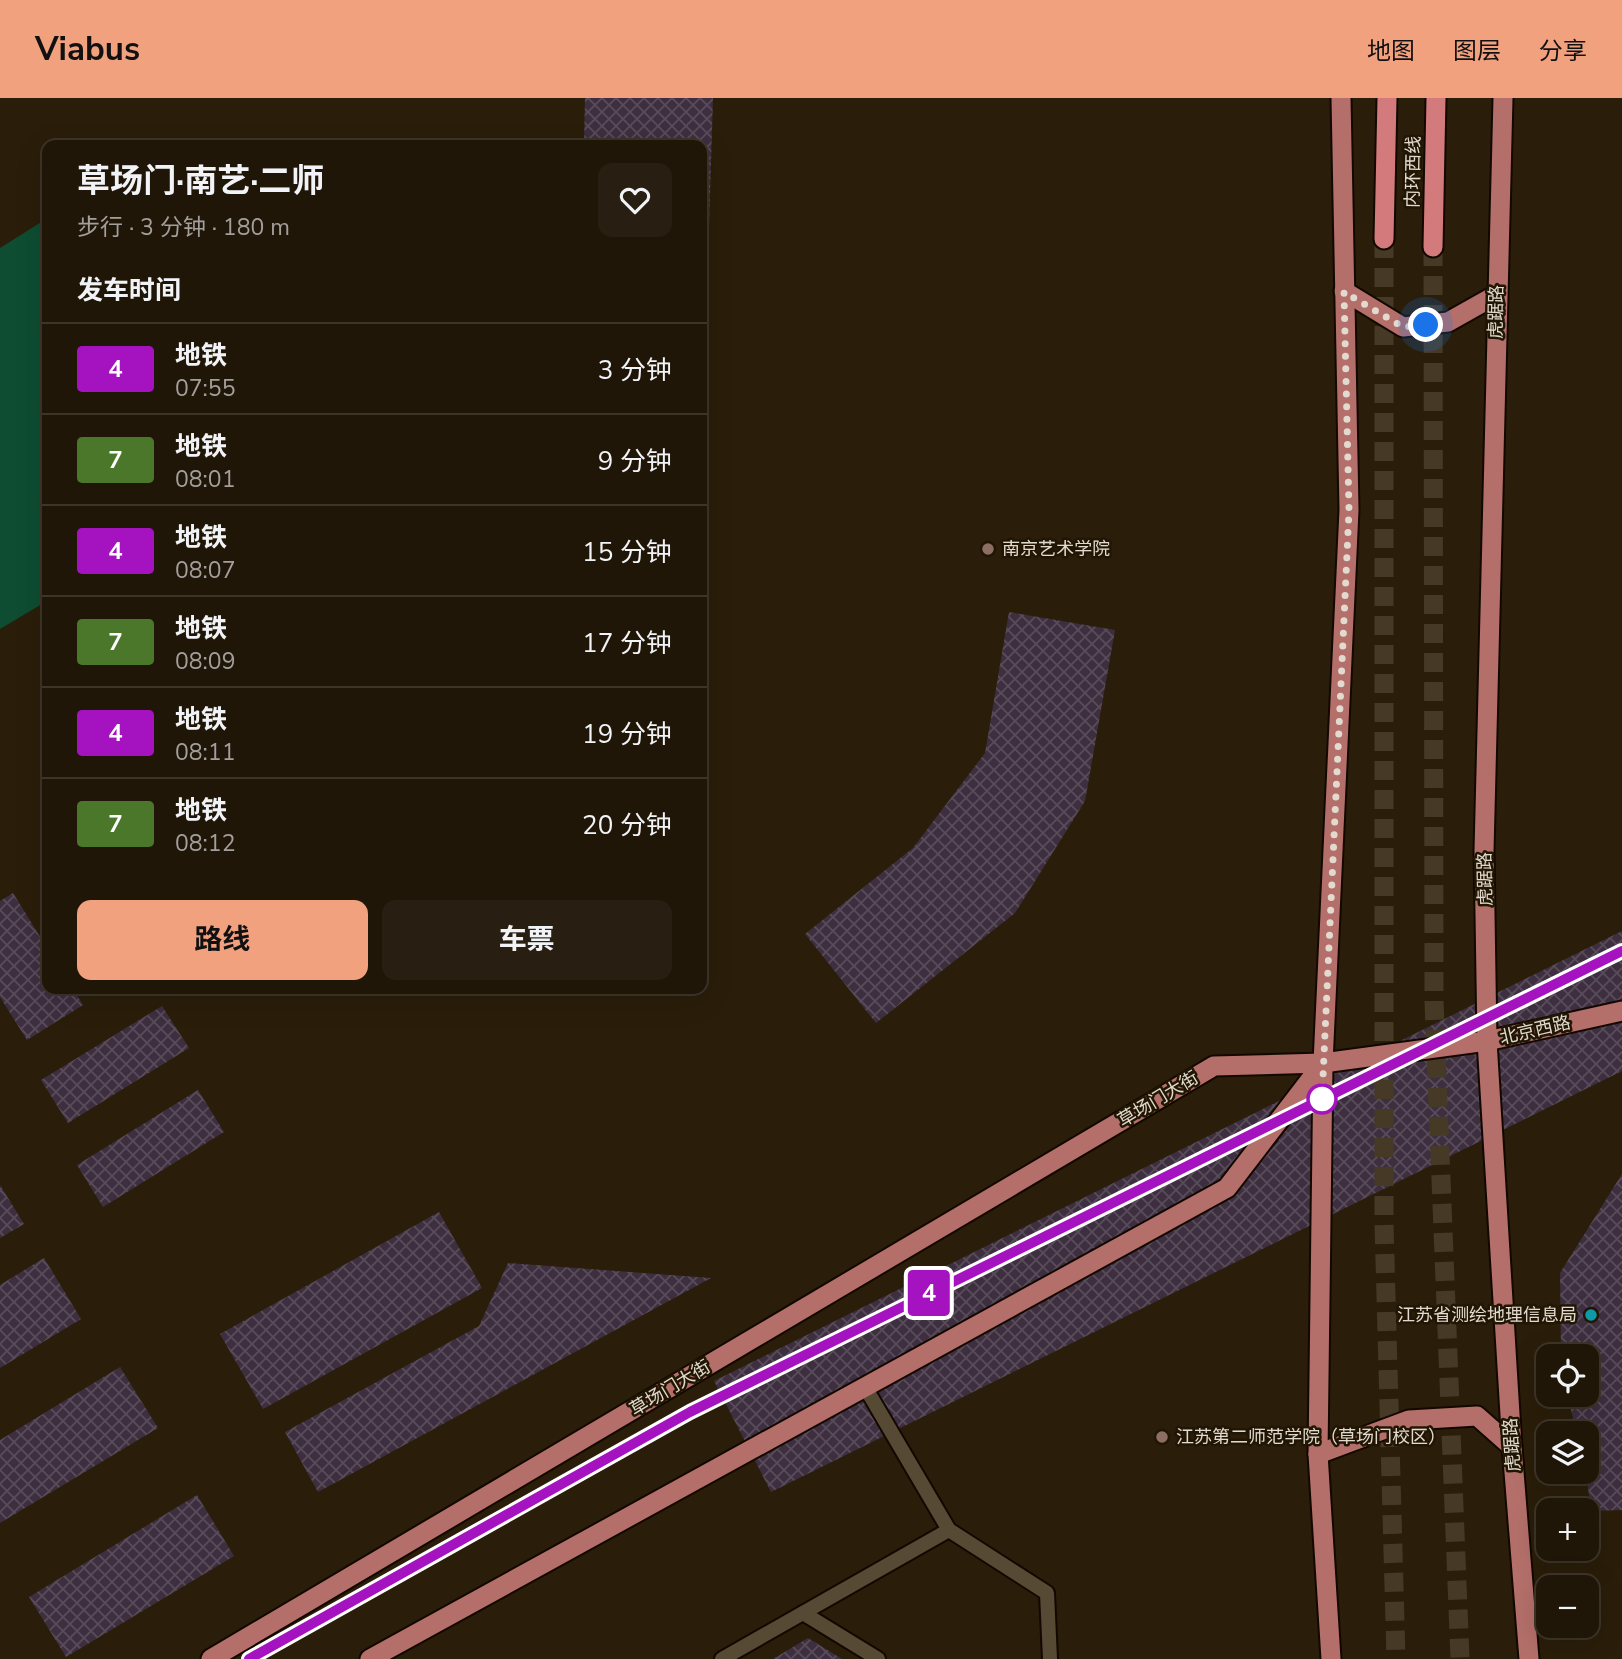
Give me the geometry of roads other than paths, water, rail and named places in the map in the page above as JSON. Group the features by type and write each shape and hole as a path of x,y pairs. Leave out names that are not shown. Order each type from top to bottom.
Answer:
{"highway":[{"name":"内环西线","path":"1384,239 1387,98"},
{"name":"内环西线","path":"1433,247 1436,98"}],"main road":[{"path":"1331,1659 1318,1454 1323,1063 1349,510 1341,98"},
{"name":"虎踞路","path":"1503,98 1484,851 1487,1041 1512,1447 1529,1659"},
{"path":"1344,292 1403,327 1448,322 1496,295"},
{"name":"北京西路","path":"1323,1063 1487,1041 1622,1011"},
{"path":"370,1659 1227,1188 1323,1063"},
{"name":"草场门大街","path":"211,1659 1214,1066 1323,1063"},
{"path":"1318,1454 1409,1420 1477,1416 1512,1447"}],"lane":[{"path":"865,1387 949,1530 1047,1593 1050,1659"},
{"path":"722,1659 949,1530"},
{"path":"803,1613 878,1659"}],"tunnel":[{"path":"1384,239 1384,1224 1396,1659"},
{"path":"1433,247 1434,1002 1460,1659"}],"metro line":[{"name":"4","path":"249,1659 690,1412 1622,951"}],"place":[{"name":"南京艺术学院","path":"988,549"},
{"name":"江苏省测绘地理信息局","path":"1591,1315"},
{"name":"江苏第二师范学院（草场门校区）","path":"1162,1437"}]}
